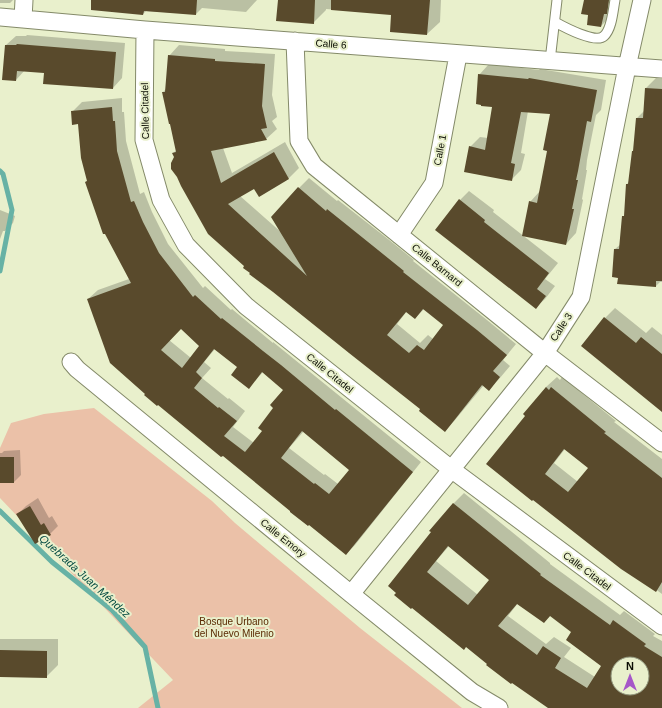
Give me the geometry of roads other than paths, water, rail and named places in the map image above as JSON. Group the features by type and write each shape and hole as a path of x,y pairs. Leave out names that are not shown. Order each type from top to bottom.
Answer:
{"street":[{"path":"23,19 24,0"},
{"name":"Calle 3","path":"351,594 545,353 581,297 627,67 642,0"},
{"name":"Calle 6","path":"0,17 145,30 662,70"},
{"name":"Calle Citadel","path":"145,30 144,140 161,200 186,245 246,306 451,469 662,626"},
{"name":"Calle Barnard","path":"295,41 299,141 314,166 545,353 662,443"},
{"name":"Calle 1","path":"399,235 434,183 458,55"},
{"name":"Calle Emory","path":"71,362 83,374 472,692 499,708"}],"lane":[{"path":"550,61 557,0"},
{"path":"555,22 585,36 599,38 603,37 608,32 615,0"}],"waterway":[{"name":"Quebrada Juan Méndez","path":"0,171 3,174 12,210 0,271"},
{"name":"Quebrada Juan Méndez","path":"0,511 52,562 112,610 145,647 158,708"}],"park label":[{"name":"Bosque Urbano del Nuevo Milenio","path":"234,626"}]}
